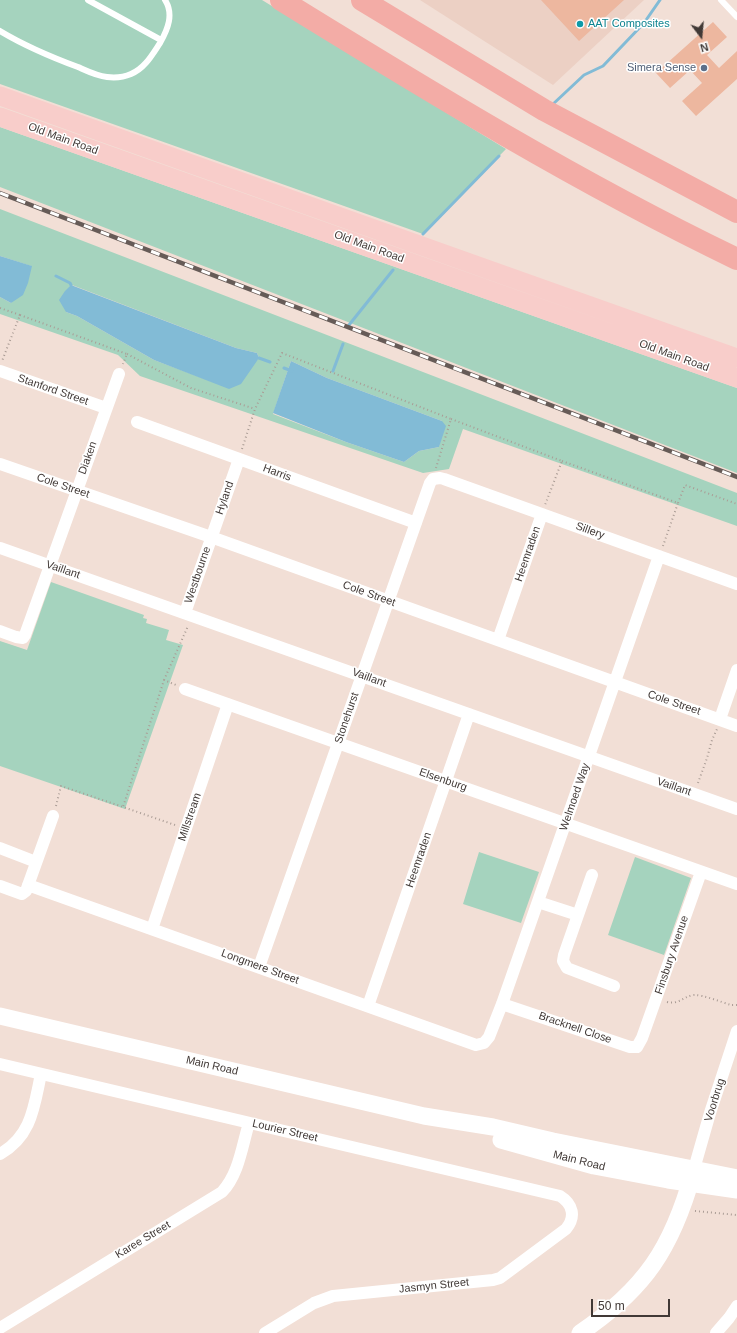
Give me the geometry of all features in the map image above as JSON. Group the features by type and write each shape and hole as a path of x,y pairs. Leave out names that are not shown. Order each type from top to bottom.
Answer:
{"highway":[{"path":"281,0 421,86 523,146 603,190 737,259"},
{"path":"362,0 544,110 737,212"}],"main road":[{"name":"Old Main Road","path":"0,96 737,358"},
{"name":"Old Main Road","path":"0,117 737,378"},
{"name":"Main Road","path":"0,1016 424,1116 494,1126 737,1190"},
{"name":"Main Road","path":"692,1177 737,1178"},
{"path":"580,1333 617,1306 644,1277 663,1251 682,1210 692,1177"}],"street":[{"name":"Stanford Street","path":"0,371 106,408"},
{"name":"Diaken","path":"0,631 19,638 24,637 119,374"},
{"name":"Harris","path":"137,422 416,523"},
{"name":"Hyland","path":"211,537 239,459"},
{"name":"Cole Street","path":"0,464 211,537 737,726"},
{"name":"Sillery","path":"438,479 542,514 737,584"},
{"name":"Stonehurst","path":"260,967 430,483 438,479"},
{"name":"Heemraden","path":"498,640 542,514"},
{"name":"Westbourne","path":"188,614 211,537"},
{"name":"Vaillant","path":"0,548 737,809"},
{"name":"Welmoed Way","path":"489,1037 502,1004 659,556"},
{"path":"720,719 737,670"},
{"name":"Elsenburg","path":"185,689 737,884"},
{"name":"Millstream","path":"152,929 228,704"},
{"name":"Heemraden","path":"368,1006 469,714"},
{"path":"0,886 22,894 26,890 53,816"},
{"path":"0,848 36,862"},
{"name":"Finsbury Avenue","path":"642,1038 701,872"},
{"path":"592,875 563,959 567,968 614,986"},
{"name":"Longmere Street","path":"28,885 476,1044 484,1043 489,1037"},
{"path":"538,902 578,915"},
{"name":"Bracknell Close","path":"502,1004 634,1048 638,1046 642,1038"},
{"name":"Voorbrug","path":"692,1177 710,1113 737,1031"},
{"name":"Lourier Street","path":"0,1064 560,1196 568,1202"},
{"path":"0,1154 13,1146 26,1130 30,1120 41,1074"},
{"name":"Karee Street","path":"0,1328 222,1192 235,1174 249,1123"},
{"name":"Jasmyn Street","path":"268,1332 314,1302 333,1296 493,1280 500,1278 566,1229 572,1216 572,1211 568,1202"},
{"path":"716,1333 737,1306"}],"lane":[{"path":"88,0 161,40"},
{"path":"0,31 45,55 106,77 123,76 140,69 148,61 161,40 170,21 169,6 165,0"},
{"path":"721,0 737,17"}],"path":[{"path":"0,308 127,354 191,388 255,409"},
{"path":"0,368 20,315"},
{"path":"239,459 255,409 282,353 562,461 678,503"},
{"path":"119,374 127,354"},
{"path":"438,479 452,419"},
{"path":"542,514 562,461"},
{"path":"659,556 685,485 737,504"},
{"path":"123,807 164,680 174,655 181,643 188,614"},
{"path":"164,680 185,689"},
{"path":"694,794 720,719"},
{"path":"53,816 61,786 186,829"},
{"path":"656,998 674,1003 696,995 731,1006 737,1005"},
{"path":"682,1210 737,1215"}],"shaded area":[{"path":"420,0 644,0 553,85"}],"green space":[{"path":"0,0 262,0 506,149 423,234 0,84"},
{"path":"0,127 737,388 737,473 0,187"},
{"path":"0,209 737,493 737,526 463,429 449,469 423,473 140,376 118,355 0,314 0,297 11,303 31,266 0,256","holes":["72,285 236,348 257,353 259,358 229,388 154,360 77,316 66,312","291,361 327,378 442,421 439,447 419,451 404,462 273,414"]},
{"path":"51,582 144,615 143,618 147,619 146,623 169,630 166,640 183,645 125,809 0,766 0,641 27,650"},
{"path":"479,852 539,872 521,923 463,904"},
{"path":"635,857 691,878 664,955 608,935"}],"water":[{"path":"0,256 32,266 28,283 23,295 11,303 0,297"},
{"path":"71,285 236,348 257,353 259,358 241,384 229,389 154,360 77,316 66,312 59,300"},
{"path":"291,361 327,378 442,421 446,426 439,447 419,451 404,462 346,442 273,413"}],"building":[{"name":"AAT Composites","path":"541,0 624,0 579,41"},
{"path":"713,22 727,37 707,55 719,68 737,51 737,79 696,116 682,101 702,83 690,70 670,88 656,73"}],"waterway":[{"path":"552,105 584,75 603,66 644,23 660,0"},
{"path":"423,234 499,156"},
{"path":"349,325 393,270"},
{"path":"56,276 70,283 71,285"},
{"path":"333,371 343,344"},
{"path":"259,358 270,362"},
{"path":"284,368 292,371"}],"railway":[{"path":"0,193 737,477"}],"place":[{"name":"AAT Composites","path":"580,24"},
{"name":"Simera Sense","path":"704,68"}]}
